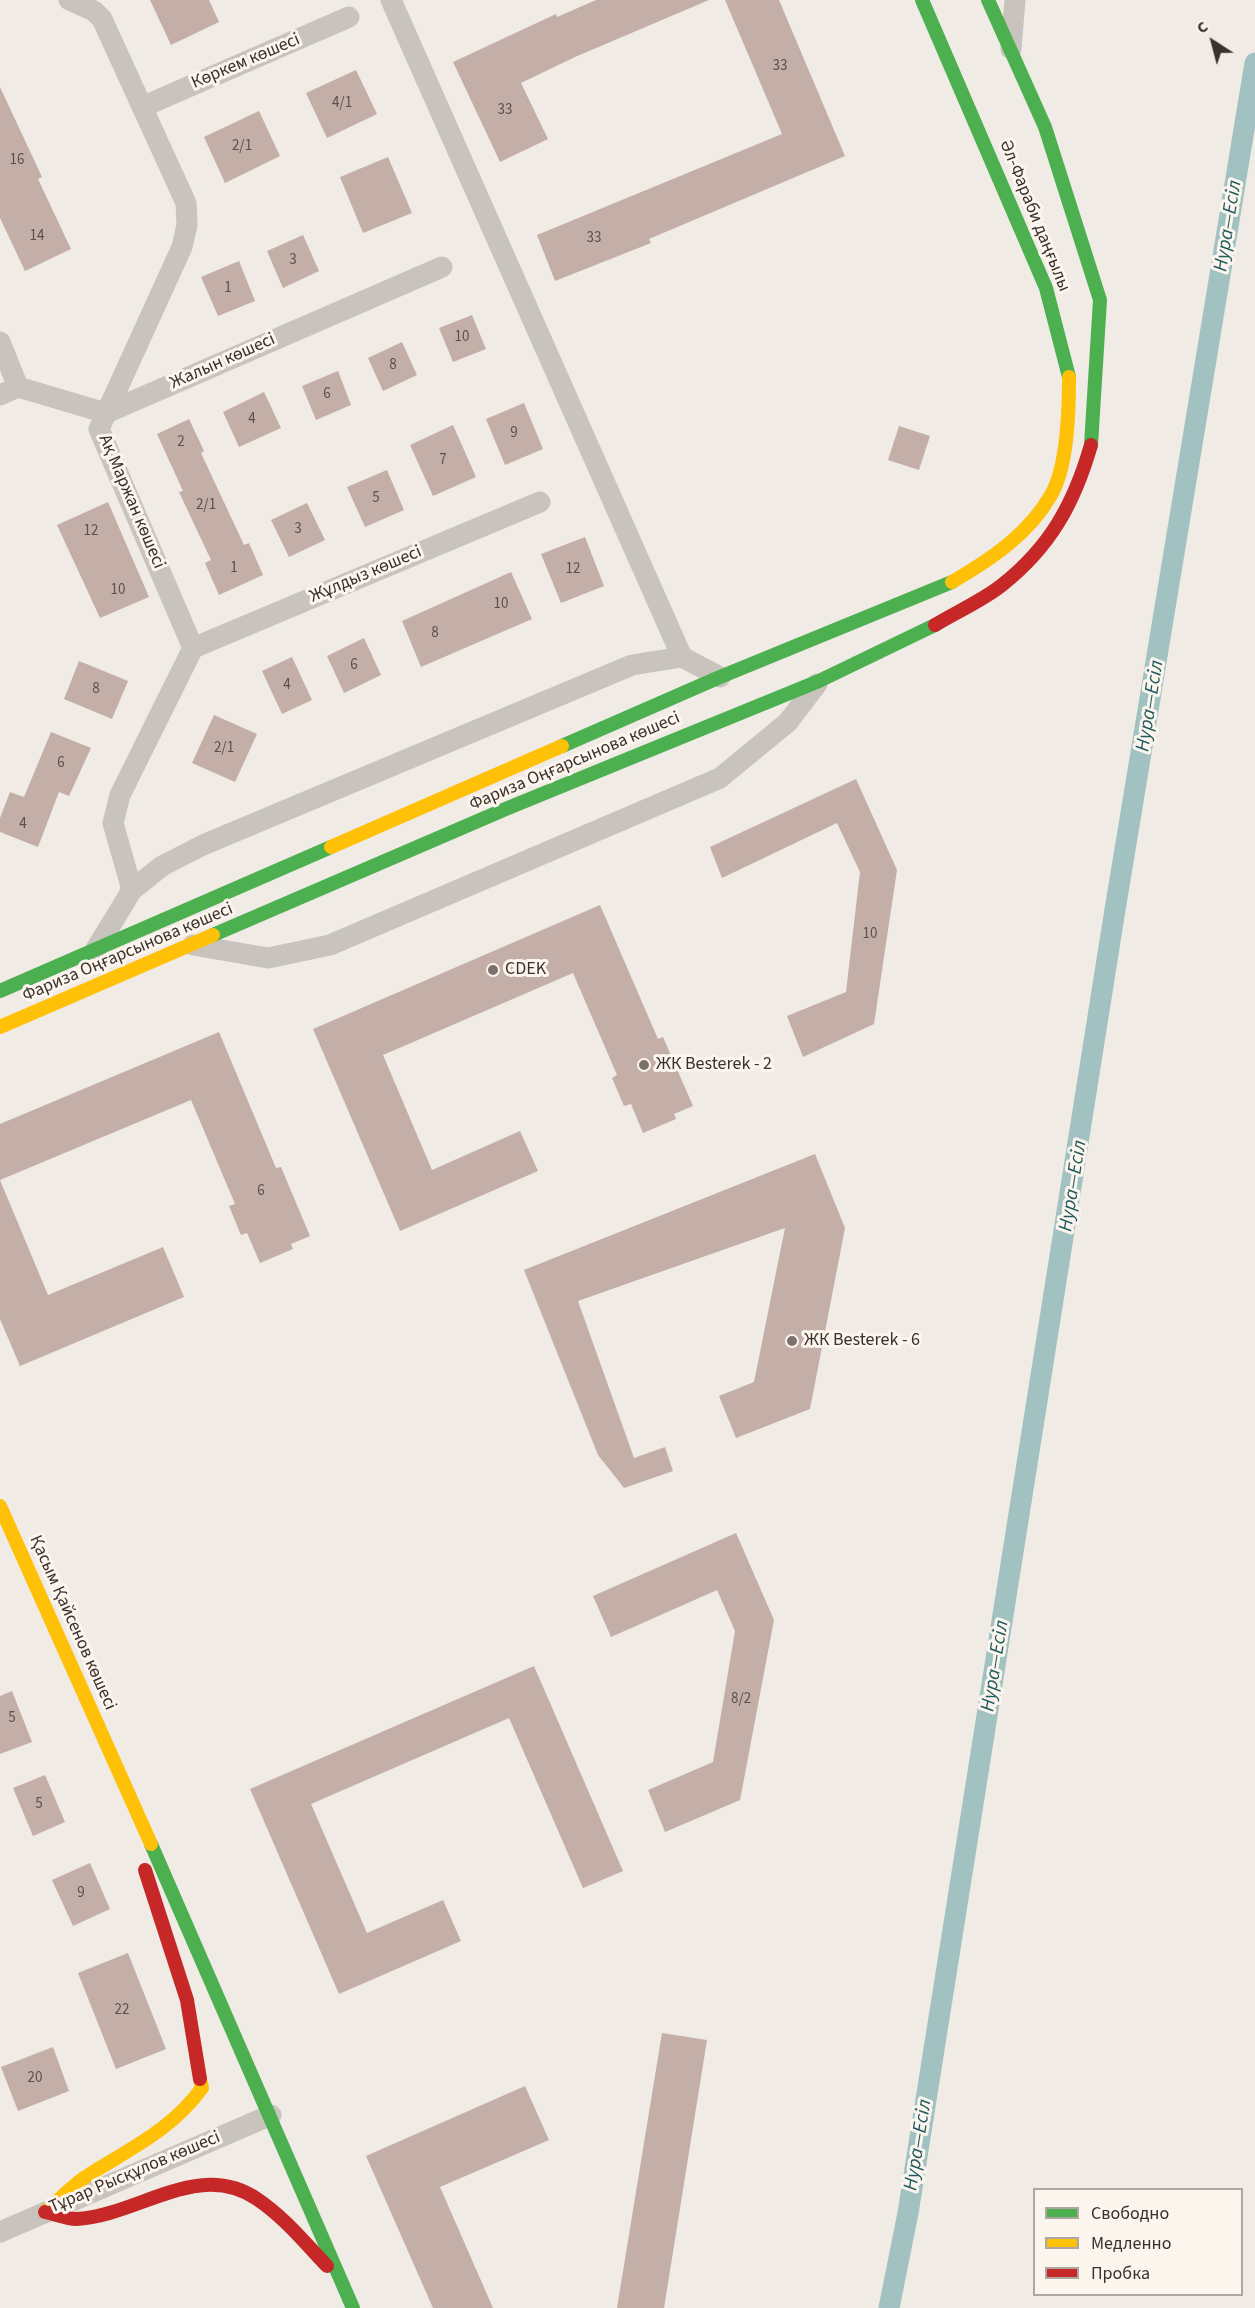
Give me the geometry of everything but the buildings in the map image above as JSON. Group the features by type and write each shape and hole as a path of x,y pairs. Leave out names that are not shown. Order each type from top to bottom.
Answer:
{"street":[{"name":"Ақ Маржан көшесі","path":"69,0 94,11 102,19 186,203 187,225 183,248 99,429 193,648"},
{"path":"391,0 682,657"},
{"name":"Әл-Фараби даңғылы","path":"922,0 1019,220 1046,288 1069,375 1070,415 1063,455"},
{"name":"Әл-Фараби даңғылы","path":"988,0 1045,127 1091,265 1100,300 1091,445"},
{"path":"1011,53 1015,0"},
{"name":"Көркем көшесі","path":"142,107 349,17"},
{"path":"1019,220 1042,258 1058,277"},
{"path":"1074,281 1091,265"},
{"name":"Жалын көшесі","path":"106,413 442,267"},
{"path":"0,342 9,391 106,413"},
{"name":"Фариза Оңғарсынова көшесі","path":"1,1027 507,808 819,681 920,633 1001,586 1037,552 1063,519 1080,484 1091,445"},
{"name":"Фариза Оңғарсынова көшесі","path":"0,991 96,949 421,816 720,677 944,585 990,560 1028,526 1052,494 1063,455"},
{"name":"Жұлдыз көшесі","path":"193,648 540,502"},
{"path":"132,890 113,823 120,795 193,648"},
{"path":"96,949 132,890 162,866 203,844 445,742 632,665 682,657 720,677 698,700"},
{"path":"193,945 267,958 330,945 720,778 788,722 819,681"},
{"path":"507,808 508,791"},
{"path":"193,945 247,906 412,834"},
{"path":"6,972 30,979"},
{"name":"Қасым Қайсенов көшесі","path":"0,1506 271,2115"},
{"path":"45,2212 85,2177 170,2126 192,2105 202,2088 187,2000 145,1872 147,1834"},
{"path":"271,2115 353,2308"},
{"name":"Тұрар Рысқұлов көшесі","path":"0,2232 271,2115"},
{"path":"45,2212 75,2219 112,2212 184,2188 215,2183 256,2198 287,2224 341,2280"}],"waterway":[{"name":"Нура—Есіл","path":"889,2308 908,2213 1114,916 1255,63"}],"traffic: fast":[{"path":"922,0 1046,288 1069,377"},
{"path":"988,0 1045,127 1100,300 1091,445"},
{"path":"562,746 720,677 952,582"},
{"path":"213,935 508,808 819,681 935,625"},
{"path":"0,991 331,847"},
{"path":"151,1844 353,2308"}],"traffic: slow":[{"path":"952,582 1008,545 1032,522 1051,495 1057,483 1064,454 1068,421 1069,377"},
{"path":"331,847 562,746"},
{"path":"0,1027 213,935"},
{"path":"0,1506 151,1844"},
{"path":"45,2212 84,2178 148,2139 177,2116 202,2088 200,2079"}],"traffic: jam":[{"path":"935,625 994,591 1034,555 1047,540 1068,505 1091,445"},
{"path":"145,1870 187,2000 200,2079"},
{"path":"45,2212 76,2219 99,2216 190,2187 213,2185 235,2188 257,2199 276,2214 327,2266"}],"place":[{"name":"CDEK","path":"493,970"},
{"name":"ЖК Besterek - 2","path":"644,1065"},
{"name":"ЖК Besterek - 6","path":"792,1341"}]}
